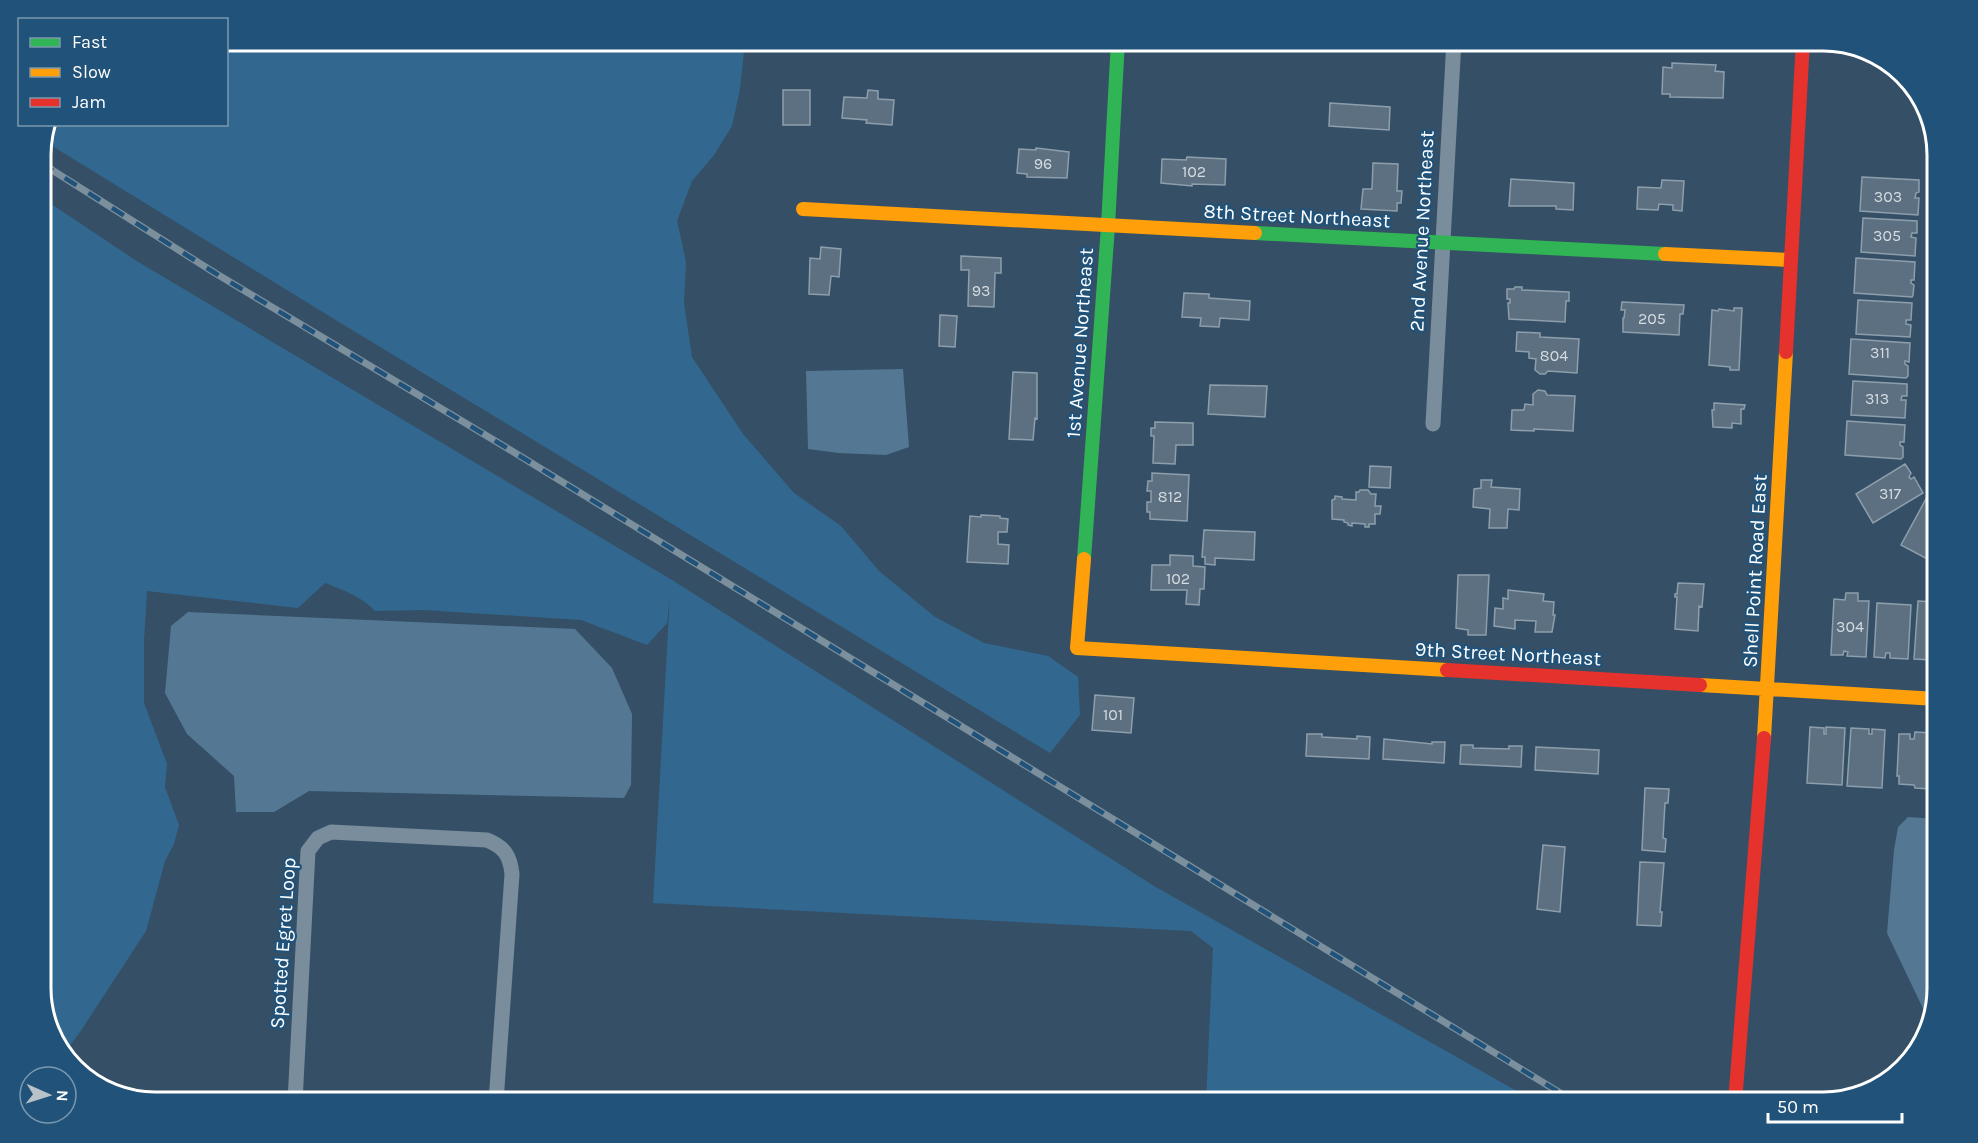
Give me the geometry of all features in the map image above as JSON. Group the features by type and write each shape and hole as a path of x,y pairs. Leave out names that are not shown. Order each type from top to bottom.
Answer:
{"street":[{"name":"1st Avenue Northeast","path":"1077,648 1108,226 1117,51"},
{"name":"2nd Avenue Northeast","path":"1433,424 1453,51"},
{"name":"Shell Point Road East","path":"1736,1092 1768,689 1802,51"},
{"name":"8th Street Northeast","path":"803,209 1791,260"},
{"name":"9th Street Northeast","path":"1077,648 1927,698"},
{"name":"Spotted Egret Loop","path":"296,1092 308,851 318,838 331,832 487,840 499,845 510,860 512,874 497,1092"}],"shaded area":[{"path":"228,51 744,51 740,89 732,126 714,155 692,181 677,221 686,262 684,303 692,357 743,434 794,493 841,526 879,571 935,617 984,643 1048,656 1078,677 1080,715 1050,753 51,146 56,126 228,126"},
{"path":"51,204 135,260 672,580 1154,886 1518,1092 1206,1092 1213,948 1191,931 653,903 670,595 667,623 647,645 581,620 424,610 375,611 358,597 325,583 298,608 147,591 144,703 167,764 165,787 179,825 174,844 165,861 146,931 69,1046 57,1021 51,995"},
{"path":"903,369 909,447 886,455 808,449 806,371"},
{"path":"188,612 575,629 612,668 632,714 631,785 624,798 309,791 274,812 236,812 234,776 187,734 165,693 171,626"},
{"path":"1908,817 1927,818 1927,988 1924,1010 1887,933 1898,827"}],"building":[{"path":"1672,63 1716,65 1715,71 1724,72 1723,98 1670,97 1670,94 1662,94 1663,67 1672,68"},
{"path":"783,90 810,90 810,125 783,125"},
{"path":"868,90 878,91 878,99 894,100 892,125 842,118 844,97 867,98"},
{"path":"1330,103 1390,107 1389,130 1329,126"},
{"path":"1036,148 1069,152 1067,178 1027,177 1027,174 1017,173 1019,149 1036,150"},
{"path":"1187,157 1226,159 1225,185 1192,184 1192,186 1161,183 1162,159 1186,160"},
{"path":"1373,163 1398,164 1397,191 1402,191 1401,203 1397,203 1397,211 1361,209 1363,189 1372,189"},
{"path":"1862,177 1919,180 1919,192 1916,193 1915,198 1919,198 1918,215 1860,211"},
{"path":"1511,179 1574,183 1573,210 1556,209 1556,206 1509,206"},
{"path":"1662,180 1684,181 1682,211 1673,210 1673,205 1659,204 1658,210 1637,209 1638,187 1661,188"},
{"path":"1863,218 1917,221 1917,233 1912,233 1911,237 1916,238 1915,256 1861,252"},
{"path":"821,247 841,249 839,277 831,276 829,295 809,294 810,258 820,259"},
{"path":"961,256 1001,258 1001,273 995,273 994,307 968,306 969,270 961,270"},
{"path":"1856,258 1915,262 1914,280 1911,280 1914,285 1912,297 1854,293"},
{"path":"1522,287 1522,290 1569,292 1565,322 1509,319 1510,299 1507,299 1507,289"},
{"path":"1184,293 1209,294 1209,298 1250,301 1249,320 1220,318 1219,327 1200,326 1201,318 1182,317"},
{"path":"1858,300 1912,303 1911,320 1906,320 1906,324 1911,325 1910,337 1856,334"},
{"path":"1622,302 1684,305 1683,314 1680,314 1679,335 1623,332 1625,310 1621,310"},
{"path":"1734,308 1742,308 1739,370 1709,365 1712,310 1734,311"},
{"path":"940,315 957,316 955,347 939,346"},
{"path":"1517,332 1540,333 1540,337 1579,339 1577,373 1548,371 1540,374 1535,370 1536,359 1529,358 1529,352 1516,351"},
{"path":"1851,339 1910,343 1909,362 1905,361 1908,366 1908,376 1906,378 1849,374"},
{"path":"1013,372 1037,373 1037,419 1035,418 1033,440 1009,439"},
{"path":"1853,381 1907,384 1907,396 1902,396 1901,400 1906,400 1905,418 1851,415"},
{"path":"1210,385 1267,386 1265,417 1208,414"},
{"path":"1538,390 1545,391 1547,395 1575,396 1573,431 1511,430 1512,410 1524,410 1525,404 1533,405 1533,394"},
{"path":"1714,403 1745,405 1744,409 1741,409 1741,424 1732,423 1732,428 1713,427"},
{"path":"1847,421 1905,425 1904,442 1900,442 1903,447 1903,457 1901,459 1845,455"},
{"path":"1155,422 1193,423 1193,445 1176,445 1175,464 1153,463 1154,436 1151,436 1151,428 1155,428"},
{"path":"1905,464 1911,473 1909,477 1911,479 1914,477 1923,493 1873,523 1856,494"},
{"path":"1370,466 1391,467 1390,488 1369,487"},
{"path":"1152,473 1189,475 1187,521 1150,519 1147,502 1151,502 1151,491 1147,491 1148,481 1152,481"},
{"path":"1481,480 1492,480 1491,487 1520,489 1519,510 1508,509 1507,528 1489,528 1490,509 1473,507 1474,489 1481,488"},
{"path":"1368,490 1371,494 1376,494 1375,506 1381,506 1380,514 1375,514 1375,524 1365,527 1365,524 1352,523 1352,526 1344,520 1332,519 1332,500 1335,496 1356,500 1356,492"},
{"path":"1927,497 1927,559 1901,545"},
{"path":"981,515 1008,519 1007,532 998,532 998,544 1009,545 1008,564 967,562 970,516 981,517"},
{"path":"1204,530 1255,532 1254,560 1215,558 1215,565 1205,564 1205,557 1202,557"},
{"path":"1170,555 1193,556 1193,566 1205,567 1204,589 1200,589 1199,605 1186,604 1187,590 1151,590 1152,565 1170,565"},
{"path":"1458,575 1489,575 1486,635 1468,635 1468,630 1456,628"},
{"path":"1678,583 1704,584 1702,607 1699,606 1698,631 1675,629 1677,597 1675,594 1677,594"},
{"path":"1508,590 1544,594 1543,601 1554,602 1553,615 1555,615 1552,632 1535,632 1536,621 1515,620 1515,629 1494,626 1495,608 1503,609 1503,598 1508,599"},
{"path":"1846,593 1858,593 1858,601 1869,601 1866,657 1847,656 1848,652 1844,651 1843,655 1831,655 1834,599 1845,600"},
{"path":"1918,601 1927,601 1927,660 1914,659"},
{"path":"1877,603 1911,605 1908,659 1890,658 1890,653 1886,653 1885,658 1874,657"},
{"path":"1095,695 1134,698 1131,733 1092,730"},
{"path":"1810,727 1824,728 1824,734 1826,734 1826,727 1845,728 1842,785 1807,783"},
{"path":"1851,728 1869,729 1869,734 1872,734 1872,729 1885,730 1882,788 1847,786"},
{"path":"1915,732 1927,733 1927,789 1899,784 1899,776 1897,776 1899,734 1910,734 1910,739 1914,739"},
{"path":"1307,734 1357,739 1357,736 1370,737 1369,759 1306,756"},
{"path":"1384,739 1432,744 1432,742 1445,742 1444,763 1383,759"},
{"path":"1461,745 1473,745 1473,748 1509,749 1509,746 1522,746 1521,767 1460,764"},
{"path":"1536,747 1599,750 1598,774 1535,770"},
{"path":"1645,788 1669,789 1668,803 1665,803 1663,838 1666,839 1665,852 1642,850"},
{"path":"1543,845 1565,847 1560,912 1537,909"},
{"path":"1640,862 1664,863 1661,926 1637,925"}],"railway":[{"path":"51,169 215,273 502,445 1559,1092"}],"traffic: fast":[{"path":"1084,559 1108,226 1117,51"},
{"path":"1255,233 1665,254"}],"traffic: slow":[{"path":"803,209 1255,233"},
{"path":"1665,254 1790,260"},
{"path":"1764,738 1786,352"},
{"path":"1084,559 1077,648 1447,670"},
{"path":"1700,685 1927,698"}],"traffic: jam":[{"path":"1786,352 1802,51"},
{"path":"1447,670 1700,685"},
{"path":"1736,1092 1764,738"}]}
